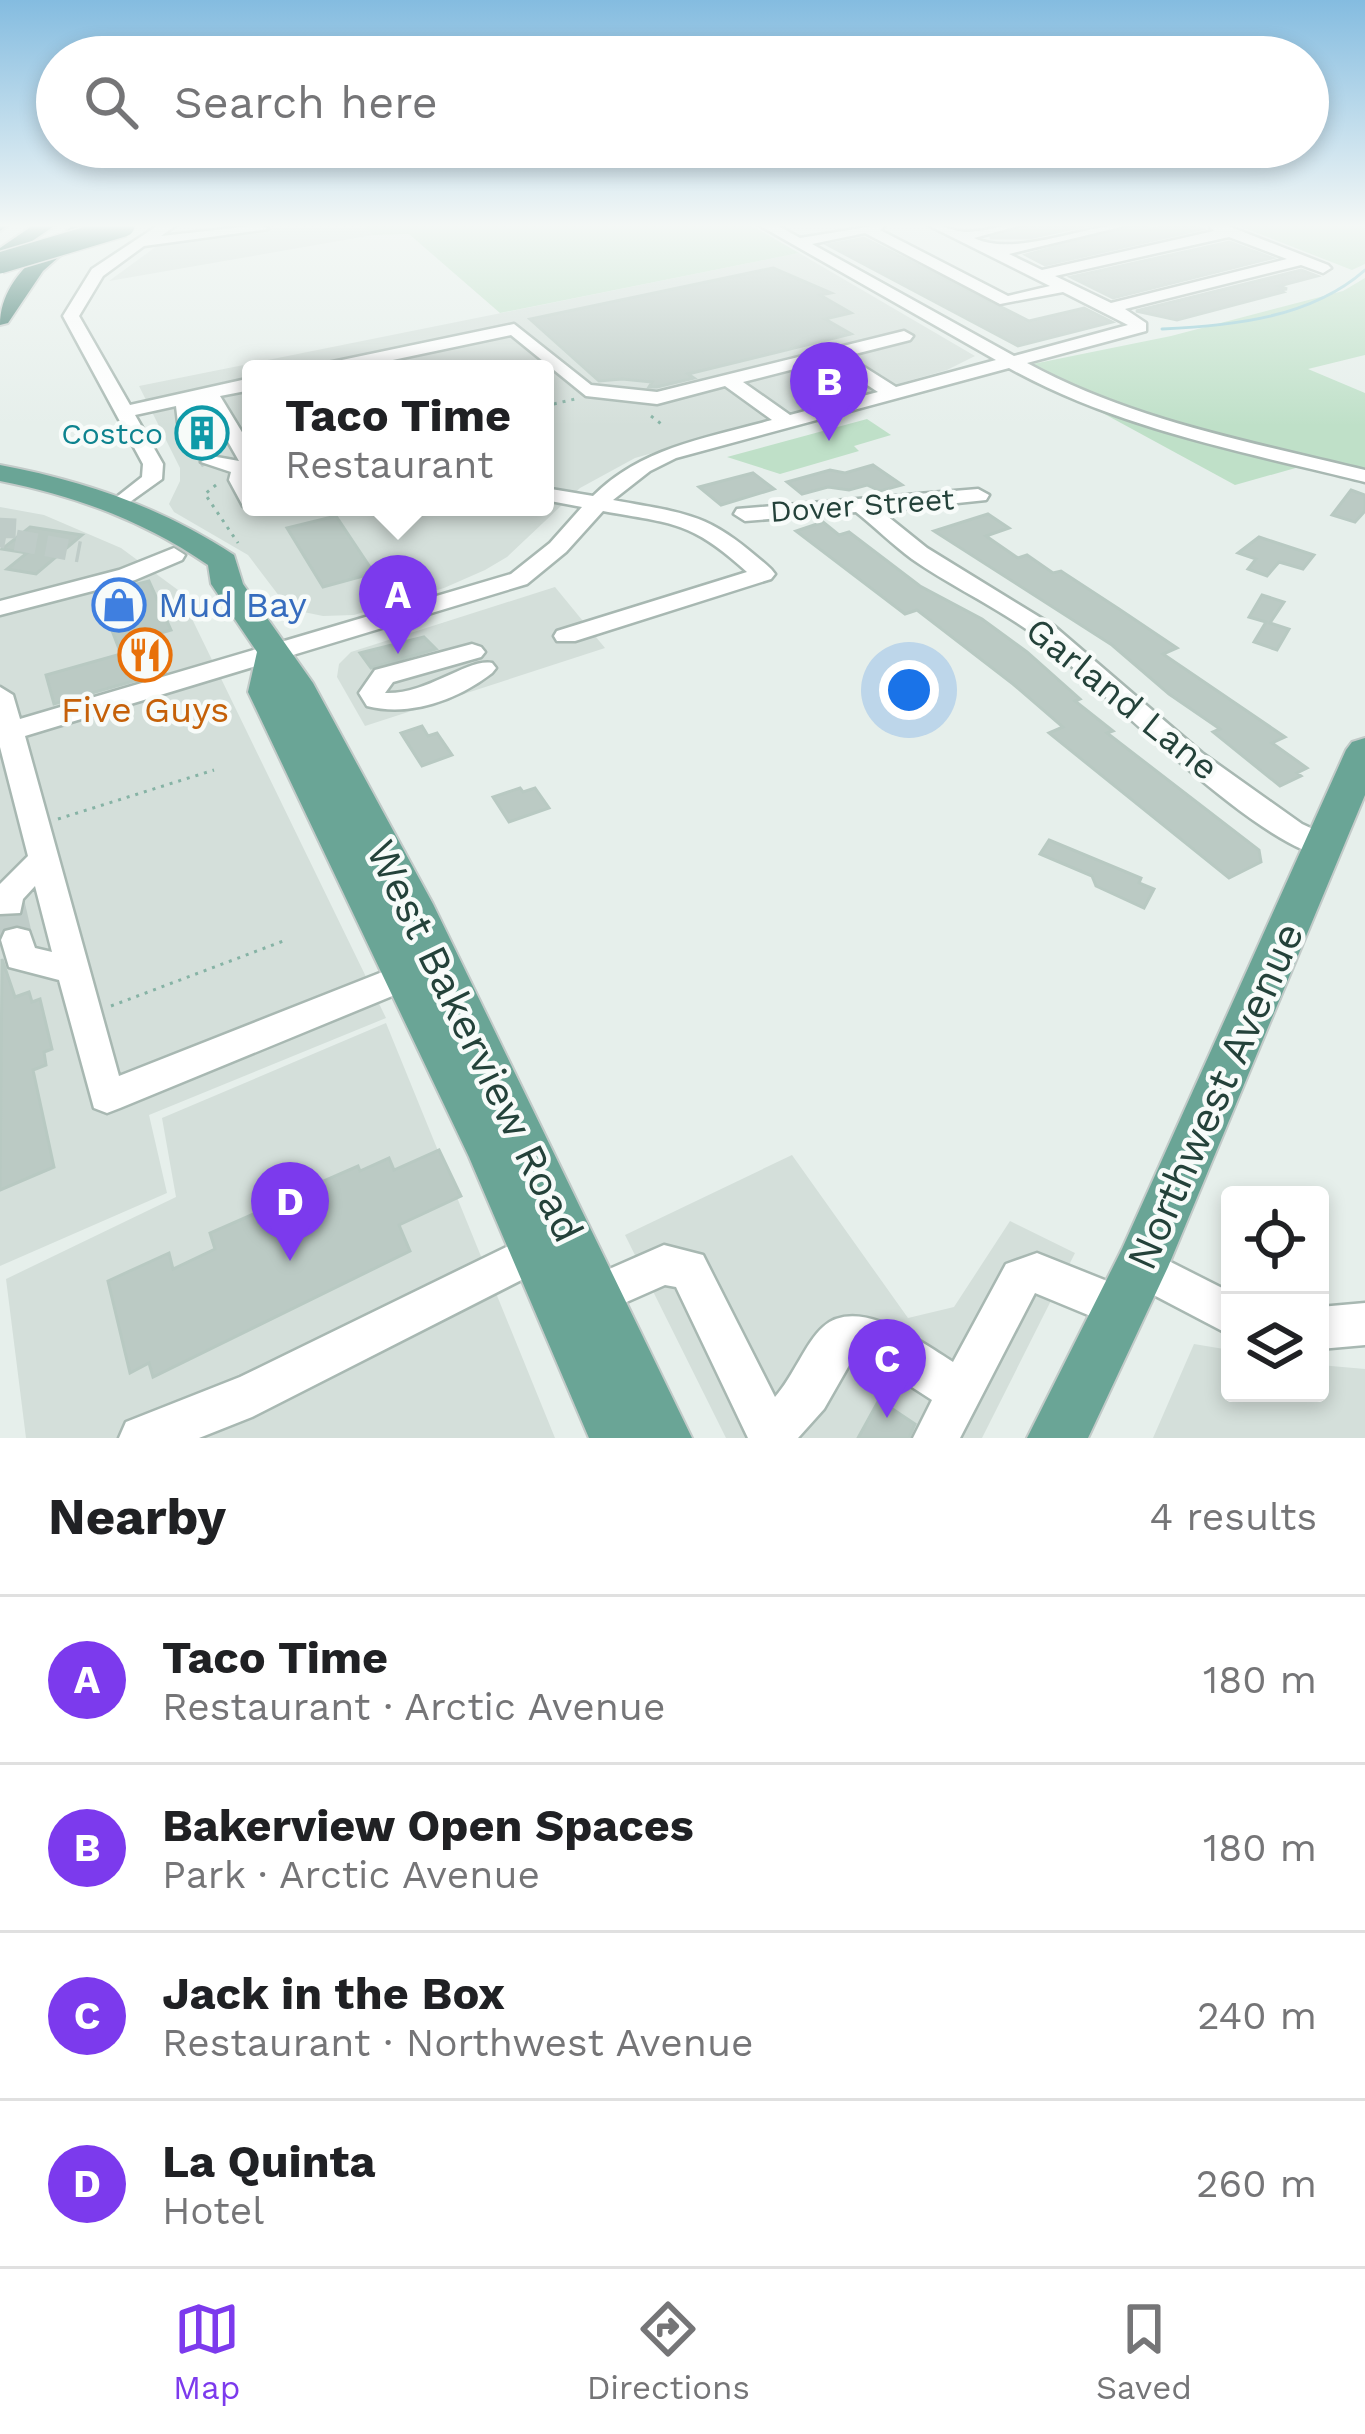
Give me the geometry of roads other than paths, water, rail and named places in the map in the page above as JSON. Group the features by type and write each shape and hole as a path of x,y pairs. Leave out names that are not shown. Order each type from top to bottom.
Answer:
{"highway":[{"path":"0,318 19,291"}],"main road":[{"name":"West Bakerview Road","path":"0,473 121,503 178,530 223,561 227,584 296,683 412,904 662,1438"},
{"name":"West Bakerview Road","path":"0,490 94,513 227,584"},
{"name":"West Bakerview Road","path":"274,652 266,692 407,976 619,1438"},
{"name":"Northwest Avenue","path":"1058,1438 1132,1287 1365,751"},
{"path":"407,976 427,982 459,1048 503,1095"}],"street":[{"path":"81,291 71,316 153,464 152,479 121,503"},
{"path":"882,291 1011,363 1122,414 1365,476"},
{"path":"987,291 1006,301 1048,291"},
{"path":"10,731 519,579 551,555 620,478 668,454 1140,328 1074,291"},
{"path":"1109,308 1177,291"},
{"path":"366,360 514,328 551,360"},
{"path":"554,363 586,391 657,398 904,336"},
{"path":"832,355 894,394"},
{"path":"728,380 787,422"},
{"path":"127,411 242,393"},
{"path":"188,423 184,408 218,405 242,394"},
{"path":"218,405 215,416 242,455"},
{"path":"211,462 242,464"},
{"path":"620,478 615,490 622,499 650,512"},
{"name":"Dover Street","path":"745,514 796,506 925,504 978,495"},
{"path":"554,496 693,521 718,534 763,574 566,636"},
{"name":"Garland Lane","path":"864,508 919,553 1046,631 1192,759 1291,831 1323,847"},
{"path":"0,608 127,575 174,556"},
{"path":"0,697 107,1097 407,976"},
{"path":"9,905 8,896 44,858"},
{"path":"17,940 21,958 74,970"},
{"path":"142,1438 252,1395 535,1252"},
{"path":"597,1295 664,1265 689,1269 771,1436 846,1337 866,1337 959,1390"},
{"path":"937,1438 1016,1285 1028,1274 1132,1287 1221,1312"},
{"path":"1329,1327 1365,1324"}],"waterway":[{"path":"1162,329 1242,322 1295,309 1335,291"}],"tunnel":[{"path":"188,423 211,462"},
{"path":"6,518 5,538 80,552"},
{"path":"9,905 17,940"}],"place":[{"name":"Costco","path":"202,433"},
{"name":"Bakerview Open Spaces","path":"829,441"},
{"name":"Mud Bay","path":"119,605"},
{"name":"Taco Time","path":"398,654"},
{"name":"Five Guys","path":"145,655"},
{"name":"La Quinta","path":"290,1261"},
{"name":"Jack in the Box","path":"887,1418"}]}
